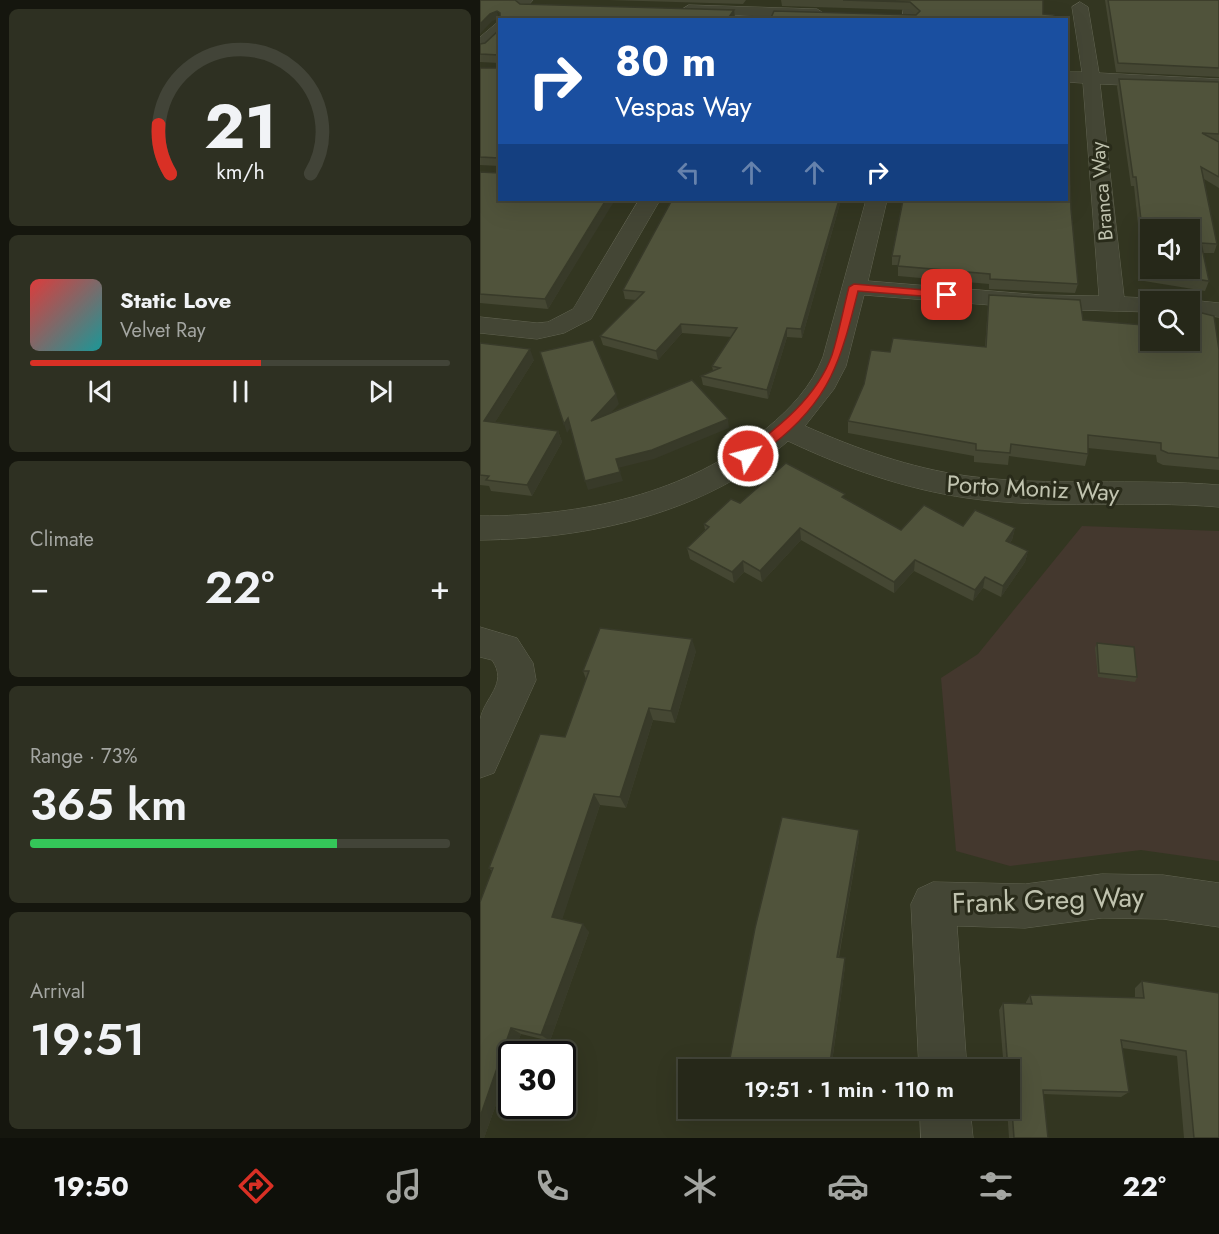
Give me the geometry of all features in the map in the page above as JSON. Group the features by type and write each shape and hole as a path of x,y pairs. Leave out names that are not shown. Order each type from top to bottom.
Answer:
{"street":[{"path":"906,18 912,0"},
{"path":"508,18 524,2 545,5"},
{"name":"Branca Way","path":"1080,7 1091,78 1112,304"},
{"path":"675,9 828,14"},
{"path":"480,46 498,28"},
{"path":"1068,77 1219,84"},
{"path":"480,325 537,331 555,328 582,314 648,201"},
{"path":"480,528 556,524 615,513 653,502 688,489 735,465 786,429 824,383 837,355 876,201"},
{"path":"854,287 1041,302 1140,305"},
{"path":"1200,308 1219,310"},
{"name":"Porto Moniz Way","path":"786,429 832,451 880,468 969,487 1219,496"},
{"path":"480,642 504,648 515,663 518,680 480,760"},
{"name":"Frank Greg Way","path":"942,1059 933,904 1024,906 1102,896 1162,897 1219,905"},
{"path":"946,1119 947,1138"}],"shaded area":[{"path":"1082,526 1219,531 1219,861 1141,850 1010,866 956,851 941,678 978,654"}],"building":[{"path":"480,0 515,0 520,4 734,10 728,18 500,18 500,13 497,11 490,14 480,24"},
{"path":"843,0 1043,0 1043,14 1054,15 1054,18 771,18 774,11 916,15 920,11 910,2"},
{"path":"1108,0 1219,0 1219,68 1118,63"},
{"path":"498,31 498,55 480,54 480,44 485,43"},
{"path":"480,68 498,68 498,158 480,157"},
{"path":"1119,79 1219,82 1219,134 1202,133 1219,142 1219,177 1201,167 1217,244 1201,243 1209,281 1195,279 1200,279 1200,219 1141,219 1136,177 1133,177"},
{"path":"1068,118 1071,209 1078,284 990,279 990,274 898,266 900,256 892,256 903,201 1068,201"},
{"path":"480,172 498,173 498,201 605,201 545,299 480,294"},
{"path":"671,201 839,201 801,329 787,328 767,390 701,376 720,368 712,366 737,328 681,324 656,351 600,336 644,292 623,290"},
{"path":"989,295 1080,300 1083,320 1140,325 1140,351 1200,351 1200,312 1214,316 1219,350 1219,458 1168,453 1161,450 1161,443 1088,435 1088,454 1011,444 1010,453 976,450 976,444 848,421 864,384 871,350 890,352 893,338 986,347"},
{"path":"593,340 616,394 591,421 692,380 728,419 652,450 616,459 620,472 585,481 568,418 564,424 540,352"},
{"path":"480,343 530,349 484,421 558,431 527,485 486,480 489,476 480,475"},
{"path":"786,463 845,494 842,497 901,530 924,505 963,526 975,510 1015,528 1006,541 1028,551 1003,586 985,577 975,590 915,560 894,582 800,528 760,571 743,561 732,572 687,548 709,527 704,524 731,499 740,503"},
{"path":"600,628 692,639 671,711 649,708 620,797 594,794 552,917 583,924 541,1035 511,1028 506,1041 498,1041 498,1065 480,1117 480,902 493,868 489,868 540,734 565,737 589,671 583,671"},
{"path":"1097,643 1134,647 1137,677 1099,673"},
{"path":"782,817 859,830 837,957 845,958 831,1059 730,1058 755,928"},
{"path":"1142,981 1219,993 1219,1138 1194,1138 1186,1051 1121,1040 1129,1092 1043,1090 1048,1138 1014,1138 1013,1119 1020,1119 1020,1059 1007,1059 1003,1003 1032,1004 1030,995 1144,998"}],"route":[{"path":"748,456 786,429 824,383 837,355 854,287 947,295"}]}
